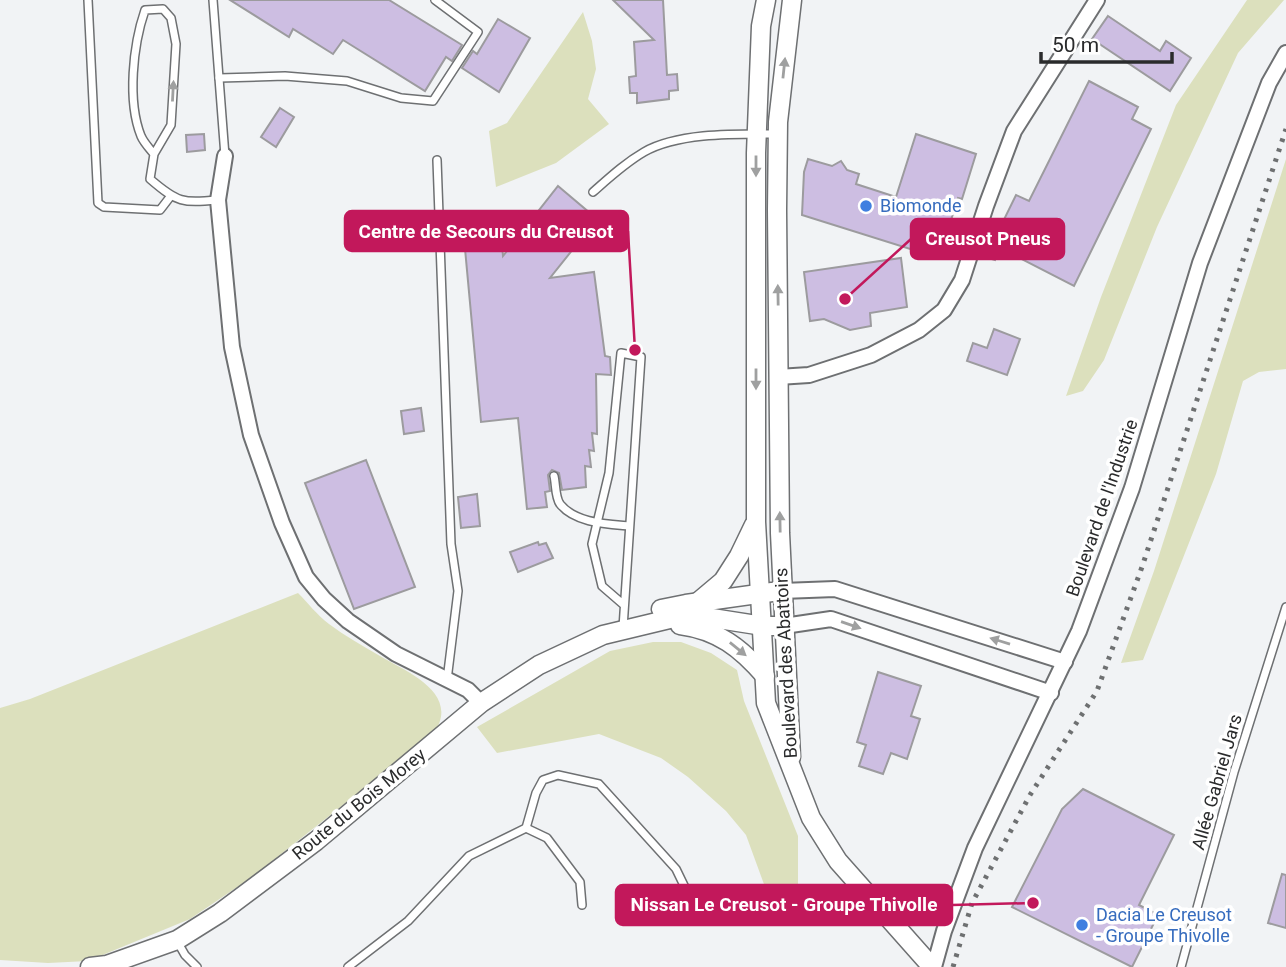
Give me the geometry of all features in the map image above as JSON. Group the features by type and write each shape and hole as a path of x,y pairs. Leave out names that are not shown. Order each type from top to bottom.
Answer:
{"street":[{"name":"Boulevard des Abattoirs","path":"766,0 761,26 757,134 756,522 766,703 791,768"},
{"name":"Boulevard des Abattoirs","path":"791,768 791,712 782,591 778,377 778,134 792,0"},
{"path":"778,377 809,375 871,355 919,330 944,310 962,280 1014,131 1097,0"},
{"name":"Boulevard de l'Industrie","path":"933,967 975,848 1079,631 1132,488 1200,263 1269,83 1286,53"},
{"path":"225,156 218,200 232,347 251,435 282,523 306,578 348,621 396,654 468,690 481,703"},
{"name":"Route du Bois Morey","path":"698,602 723,581 756,522"},
{"path":"782,591 835,589 1065,662"},
{"name":"Route du Bois Morey","path":"623,629 643,614 698,602 782,591"},
{"name":"Route du Bois Morey","path":"90,967 107,965 177,940 220,912 316,841 481,703 539,664 603,635 682,616 784,626"},
{"path":"784,626 831,619 1051,693"},
{"name":"Route du Bois Morey","path":"656,622 695,627 715,633 732,643 765,676"},
{"path":"791,768 811,818 838,861 896,929 933,967"}],"lane":[{"path":"88,0 98,203 104,207 160,210 170,197"},
{"path":"149,0 149,10"},
{"path":"213,0 225,156"},
{"path":"219,78 285,76 347,81 401,98 433,101 478,32 435,0"},
{"path":"154,154 142,138 137,118 133,74 137,35 145,10 163,9 171,18 176,44 171,125 154,154 150,179 170,197 186,202 218,200"},
{"path":"593,192 622,166 647,150 684,138 778,134"},
{"path":"437,160 451,544 458,591 447,681"},
{"path":"623,629 640,357 621,353 609,473 592,544 602,586 624,606"},
{"path":"554,476 558,502 570,513 597,523 629,526"},
{"name":"Allée Gabriel Jars","path":"1181,967 1234,772 1286,607"},
{"path":"348,967 408,921 469,856 526,828 536,793 543,780 558,775 599,784 676,869 692,902"},
{"path":"526,828 547,838 580,882 582,905"},
{"path":"177,940 185,956 197,967"}],"green space":[{"path":"1247,0 1284,0 1238,53 1157,227 1104,360 1083,391 1066,396 1101,297 1176,105"},
{"path":"583,12 592,41 596,69 588,99 609,124 556,163 496,187 489,131 507,123"},
{"path":"1286,159 1286,369 1259,372 1243,381 1216,474 1143,660 1121,663 1154,571"},
{"path":"298,593 320,617 416,677 436,695 441,706 441,719 434,733 252,877 190,919 88,961 48,963 0,960 0,708 30,699"},
{"path":"653,642 681,642 711,653 737,670 744,701 798,836 798,890 765,887 746,835 726,811 688,777 661,758 599,734 497,753 477,727 610,651"}],"building":[{"path":"230,0 389,0 462,45 452,61 446,57 425,91 343,40 333,54 293,29 289,37"},
{"path":"613,0 663,0 667,75 677,74 678,90 669,91 669,99 637,103 637,93 630,93 629,77 636,76 634,42 654,40"},
{"path":"1108,16 1160,51 1166,41 1191,58 1170,91 1092,39"},
{"path":"498,19 530,38 499,92 462,68 473,51 477,54"},
{"path":"1089,81 1138,107 1132,119 1151,129 1074,286 1000,248 995,260 982,256 988,235 995,238 1016,195 1029,201"},
{"path":"280,108 294,117 276,147 261,137"},
{"path":"204,134 205,150 187,152 186,135"},
{"path":"916,134 976,154 962,199 958,198 939,258 802,215 804,172 808,159 832,166 841,161 847,170 859,174 856,184 896,197"},
{"path":"558,186 597,219 550,278 594,272 605,356 610,357 611,375 596,374 597,434 592,433 594,451 589,450 591,467 585,466 586,487 562,490 559,473 552,470 548,475 550,491 545,492 547,507 527,509 518,418 481,422 463,227 500,224 503,256"},
{"path":"901,258 907,307 870,313 871,326 850,330 824,319 810,321 804,272"},
{"path":"994,329 1020,339 1007,375 967,361 973,343 987,348"},
{"path":"421,408 424,431 404,434 401,411"},
{"path":"366,460 415,587 354,609 305,483"},
{"path":"477,494 480,526 461,528 458,497"},
{"path":"538,542 539,545 546,543 553,558 518,572 510,552"},
{"path":"878,672 921,686 911,716 920,719 907,759 891,753 883,774 859,766 866,745 857,742"},
{"path":"1083,789 1174,835 1139,905 1158,915 1132,967 1012,907 1062,809"},
{"path":"1282,874 1286,875 1286,928 1268,923"}],"railway":[{"path":"953,967 972,903 1030,795 1097,691 1142,567 1286,129"}],"place":[{"name":"Biomonde","path":"866,206"},
{"name":"Creusot Pneus","path":"845,299"},
{"name":"Centre de Secours du Creusot","path":"635,350"},
{"name":"Nissan Le Creusot - Groupe Thivolle","path":"1033,903"},
{"name":"Dacia Le Creusot - Groupe Thivolle","path":"1082,925"}]}
